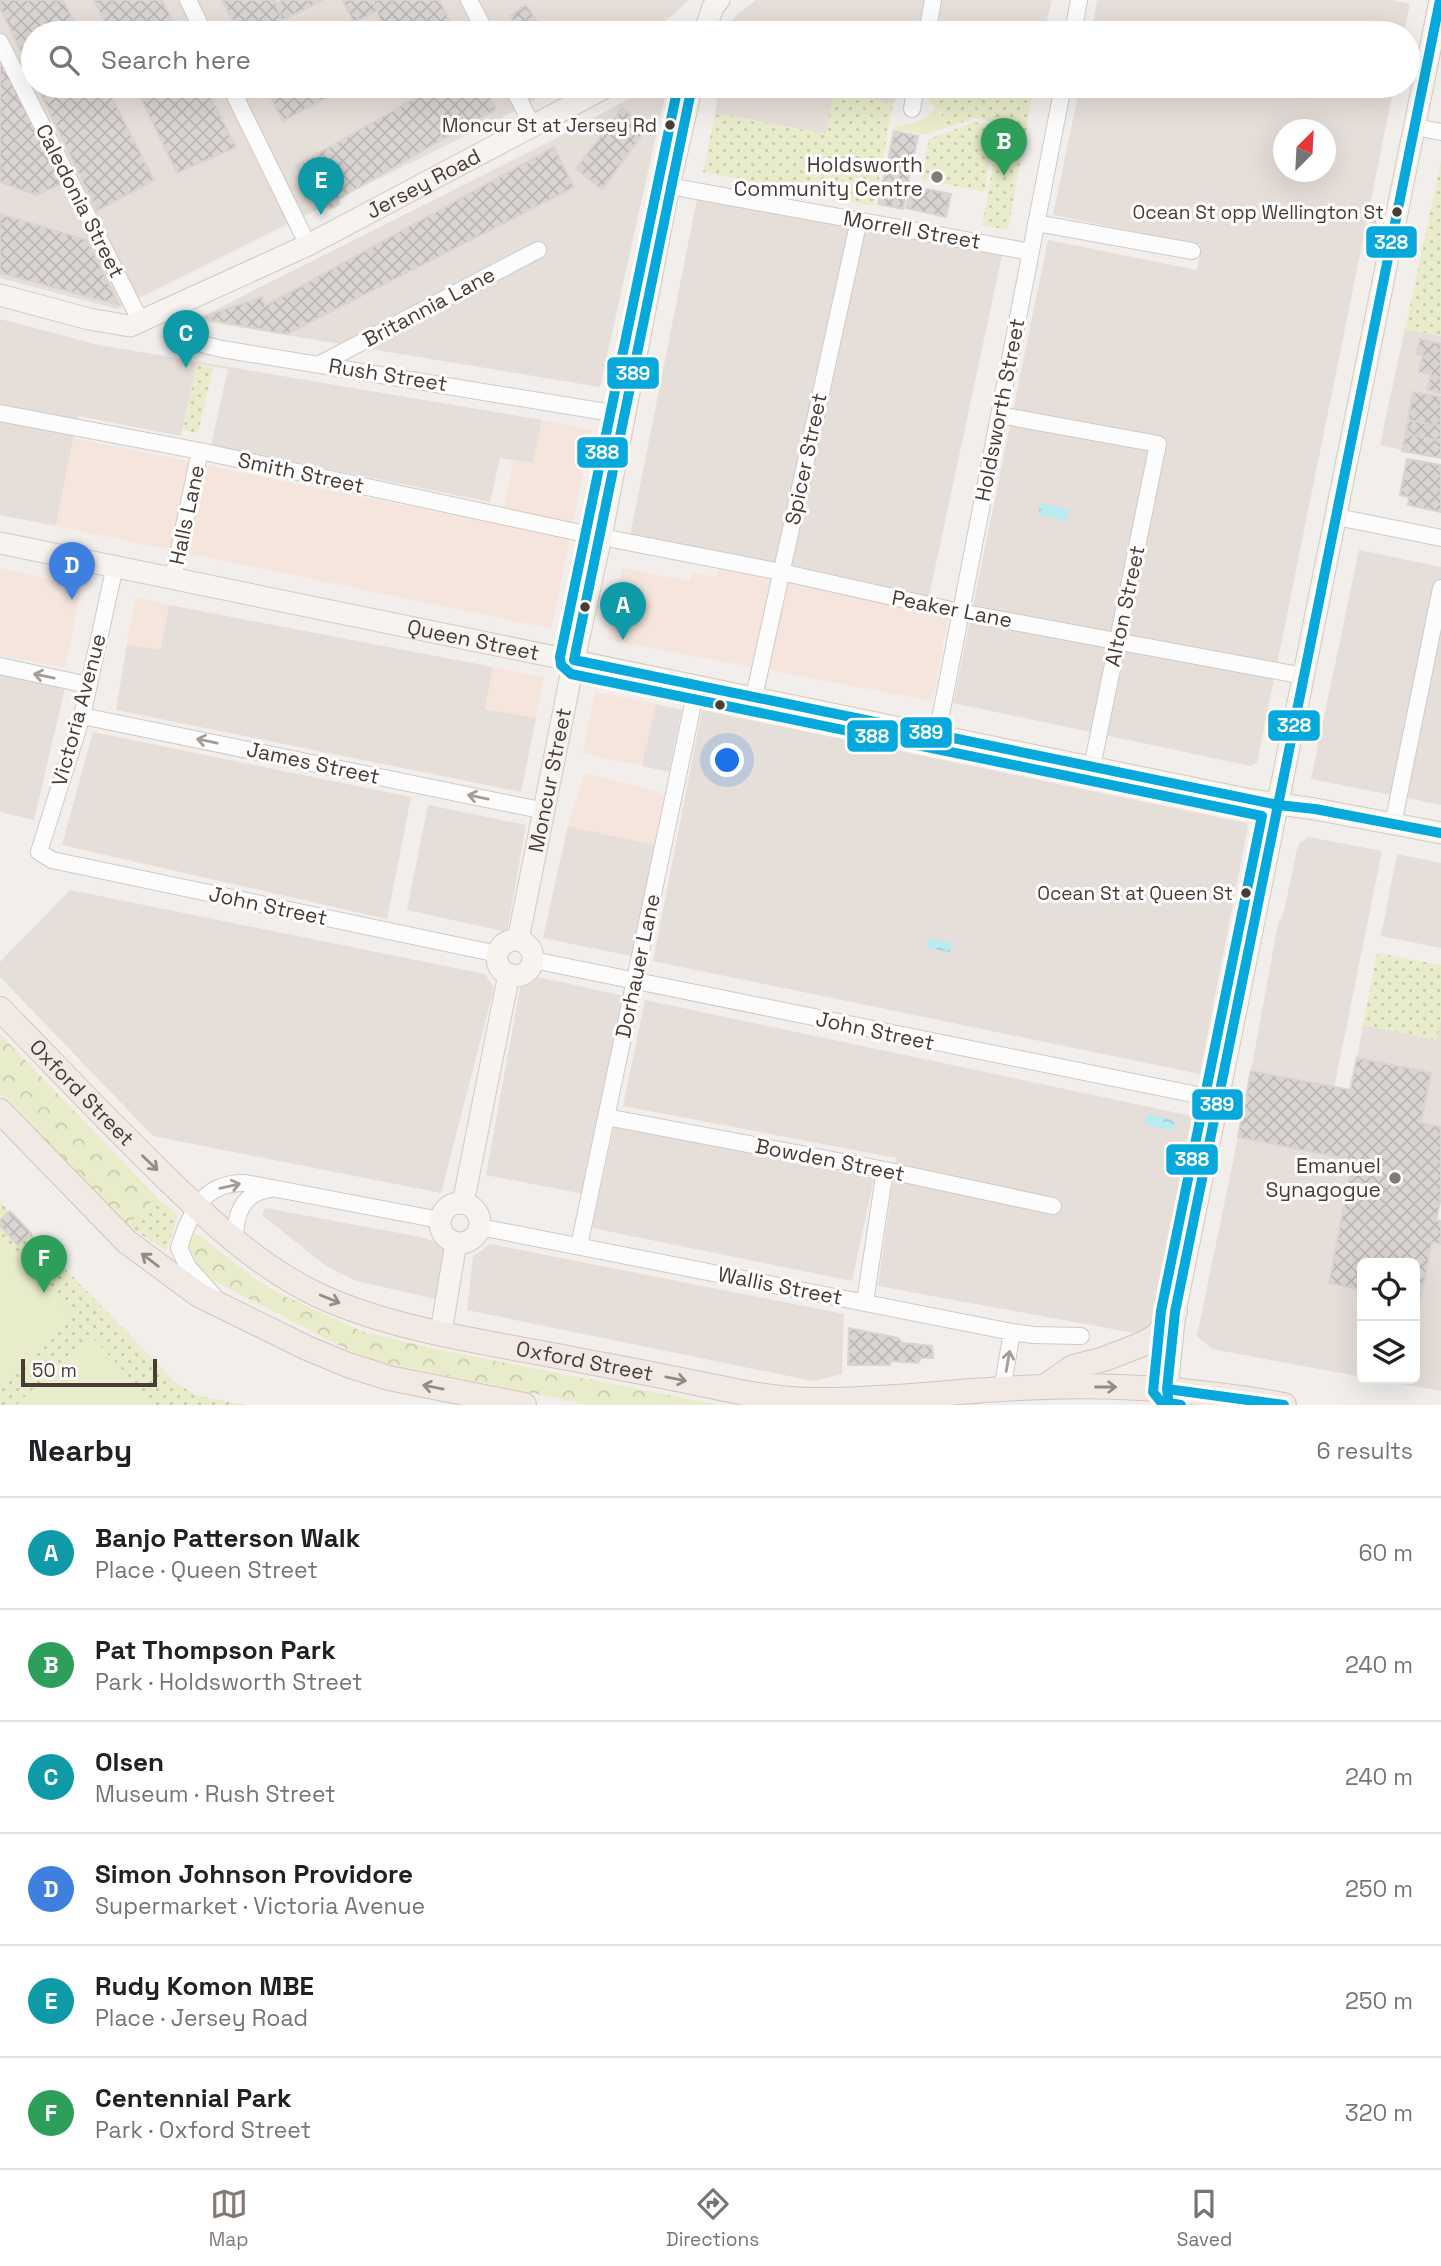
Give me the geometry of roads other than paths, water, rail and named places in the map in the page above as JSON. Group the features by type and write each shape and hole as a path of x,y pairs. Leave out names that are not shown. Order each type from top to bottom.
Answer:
{"main road":[{"name":"Oxford Street","path":"0,1009 195,1207 235,1240 291,1280 321,1296 382,1318 440,1332 774,1397 815,1400 1044,1387 1284,1405"},
{"path":"0,1111 127,1242 174,1278 228,1310 307,1349 389,1378 524,1405"},
{"path":"1044,1387 1073,1367 1143,1344 1158,1335 1175,1312"}],"street":[{"path":"188,0 198,21"},
{"path":"469,0 480,21"},
{"path":"708,21 713,7 719,0"},
{"path":"929,21 933,0"},
{"path":"1075,21 1079,0"},
{"path":"1168,1397 1175,1312 1440,0"},
{"name":"Caledonia Street","path":"0,42 21,84"},
{"name":"Caledonia Street","path":"28,98 141,321"},
{"path":"236,98 308,245"},
{"path":"518,98 533,127"},
{"name":"Jersey Road","path":"0,295 130,326 308,245 586,98"},
{"name":"Moncur Street","path":"517,940 601,537 669,186 689,98"},
{"path":"912,109 914,98"},
{"name":"Holdsworth Street","path":"937,735 1061,98"},
{"path":"1415,127 1441,132"},
{"name":"Morrell Street","path":"669,186 1031,252"},
{"name":"Spicer Street","path":"754,697 859,220"},
{"path":"1037,223 1192,251"},
{"name":"Britannia Lane","path":"320,364 538,250"},
{"name":"Rush Street","path":"169,309 188,338 199,344 624,415"},
{"name":"Smith Street","path":"0,413 200,452 601,537"},
{"name":"Alton Street","path":"999,415 1158,444 1092,767"},
{"name":"Halls Lane","path":"173,578 200,452"},
{"path":"1337,517 1441,538"},
{"name":"Peaker Lane","path":"601,537 781,572 960,612 1304,676"},
{"name":"Queen Street","path":"0,543 1278,805 1315,809 1441,833"},
{"name":"Victoria Avenue","path":"39,852 82,716 115,566"},
{"path":"1393,824 1441,588"},
{"path":"0,666 88,685"},
{"path":"1424,677 1441,680"},
{"name":"Dorhauer Lane","path":"579,1246 697,685"},
{"name":"James Street","path":"82,716 545,811"},
{"name":"John Street","path":"39,852 52,860 498,954"},
{"path":"517,940 529,947 533,960 522,974 509,974 500,965 498,954 504,944 517,940"},
{"name":"John Street","path":"533,960 1217,1099"},
{"path":"463,1203 509,974"},
{"name":"Bowden Street","path":"606,1117 885,1170 1053,1206"},
{"path":"865,1302 885,1170"},
{"path":"228,1310 195,1275 179,1248 195,1207 210,1193 233,1183 440,1220"},
{"path":"235,1240 237,1220 245,1201 252,1194 270,1189"},
{"path":"463,1203 475,1209 480,1227 474,1238 456,1243 442,1232 440,1220 446,1208 463,1203"},
{"name":"Wallis Street","path":"480,1227 1012,1332 1081,1336"},
{"path":"440,1332 456,1243"},
{"path":"1002,1390 1012,1332"}],"water":[{"path":"1040,503 1069,509 1067,521 1038,515"},
{"path":"929,938 952,943 950,952 926,948"},
{"path":"1147,1114 1175,1120 1173,1131 1145,1125"}],"place":[{"name":"Moncur St at Jersey Rd","path":"670,125"},
{"name":"Pat Thompson Park","path":"1004,176"},
{"name":"Holdsworth Community Centre","path":"937,177"},
{"name":"Ocean St opp Wellington St","path":"1397,212"},
{"name":"Rudy Komon MBE","path":"321,215"},
{"name":"Olsen","path":"186,368"},
{"name":"Simon Johnson Providore","path":"72,600"},
{"name":"Banjo Patterson Walk","path":"623,640"},
{"name":"Ocean St at Queen St","path":"1246,893"},
{"name":"Emanuel Synagogue","path":"1395,1178"},
{"name":"Centennial Park","path":"44,1293"}]}
